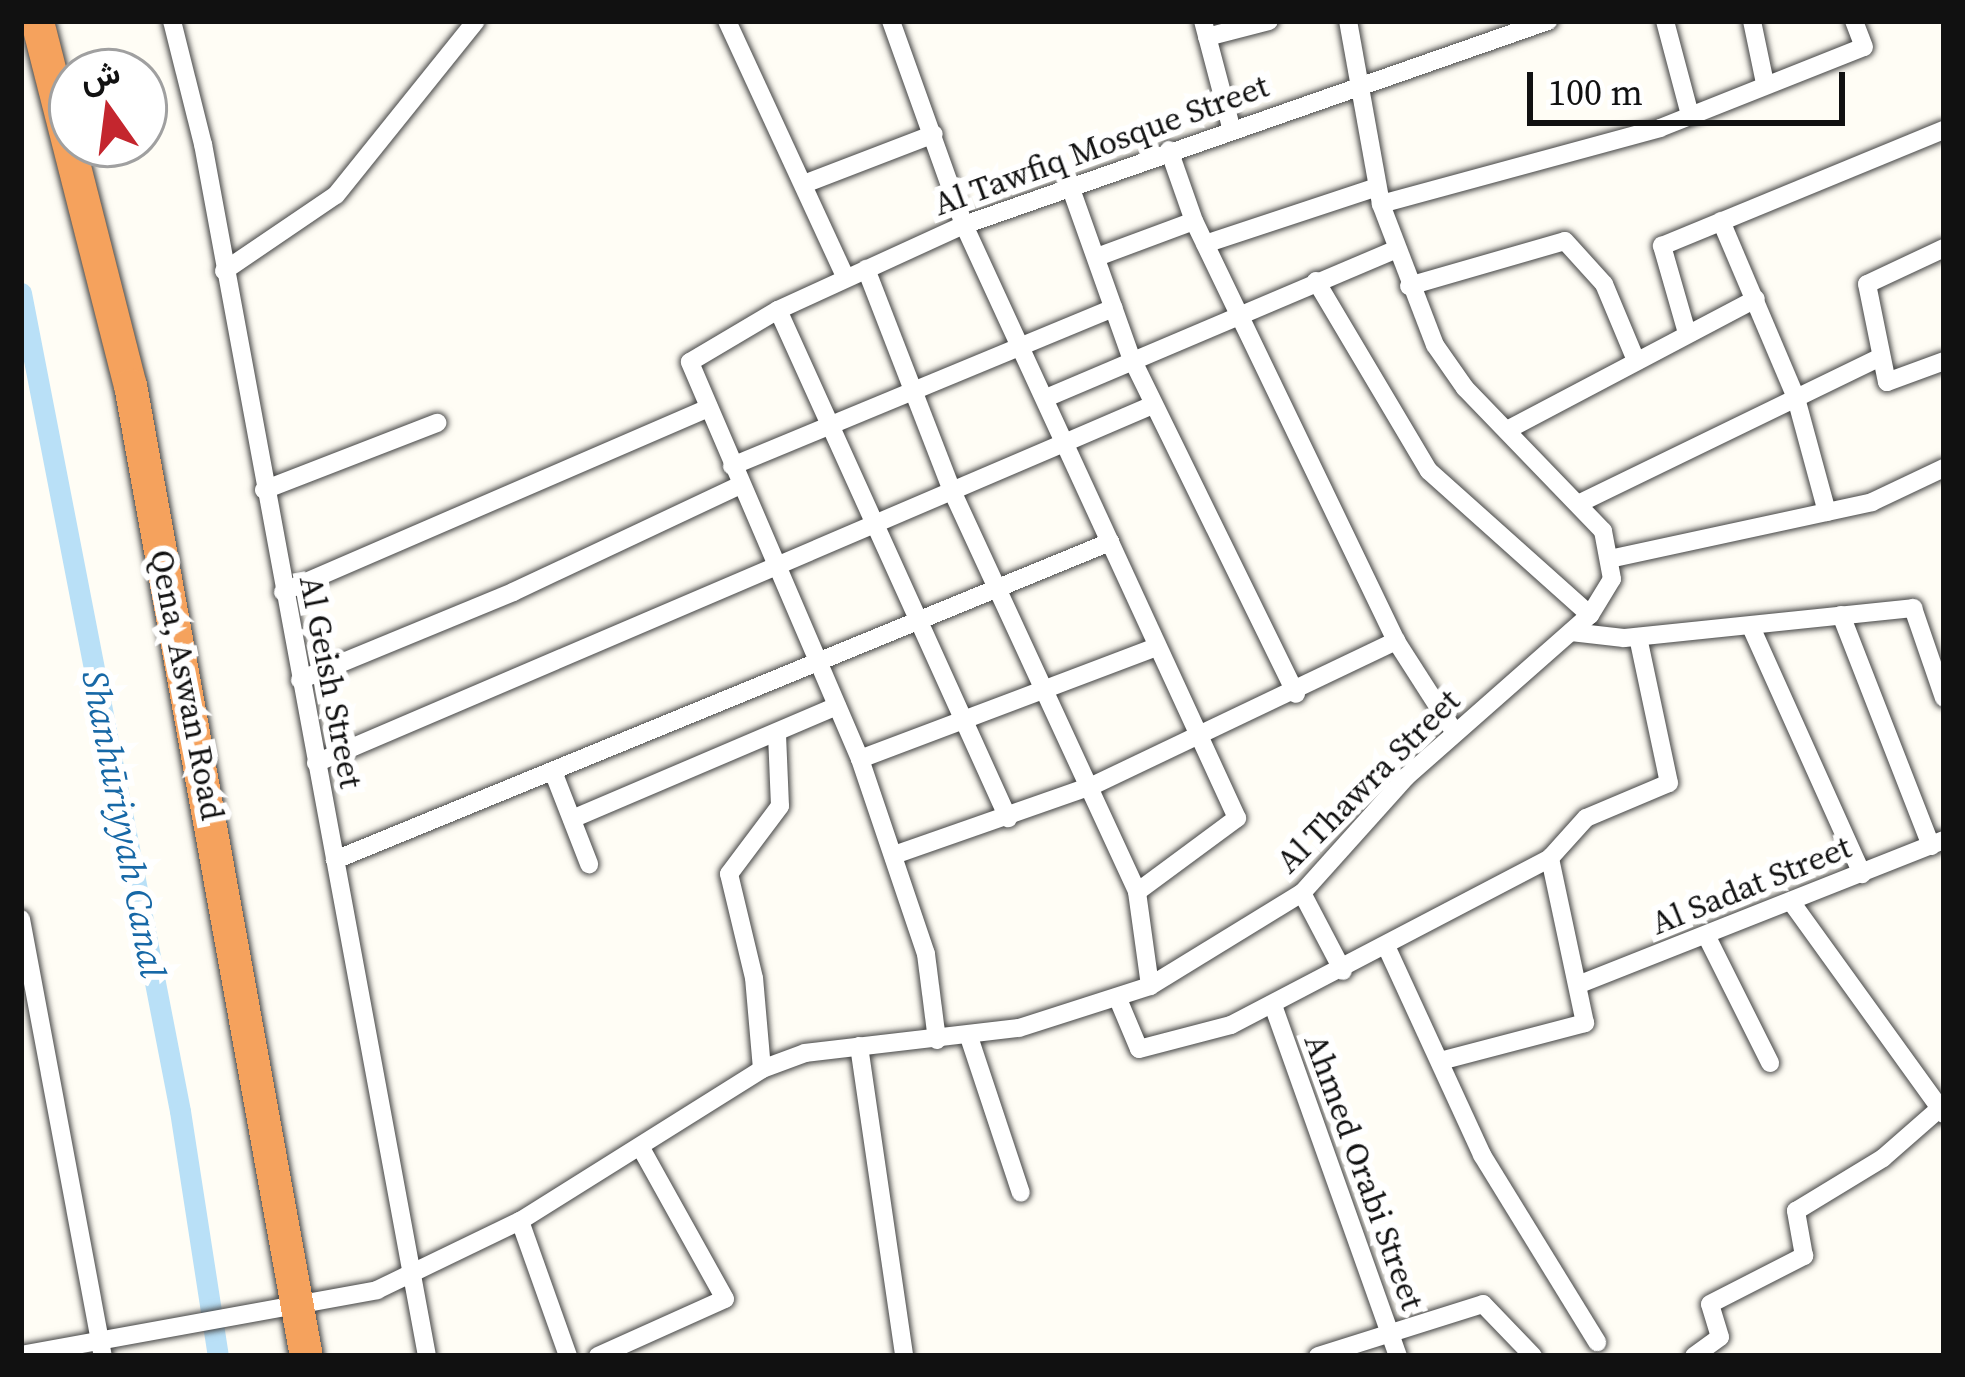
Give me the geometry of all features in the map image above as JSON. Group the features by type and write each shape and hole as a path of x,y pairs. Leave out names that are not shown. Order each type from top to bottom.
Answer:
{"highway":[{"name":"Qena, Aswan Road","path":"37,21 130,386 306,1356"}],"street":[{"name":"Al Geish Street","path":"172,21 216,222 428,1356"},
{"path":"224,272 336,195 476,21"},
{"path":"727,21 846,278"},
{"path":"892,21 964,225 1046,398 1196,740 1237,818 1137,892"},
{"path":"1231,127 1205,29 1269,21"},
{"path":"1348,21 1379,196 1394,250 1448,368 1582,502 1614,558 1827,512 1907,489 1944,468"},
{"name":"Al Tawfiq Mosque Street","path":"710,408 690,362 778,310 846,278 964,225 1231,127 1548,21"},
{"path":"1665,21 1690,115"},
{"path":"1752,21 1765,83"},
{"path":"1205,244 1690,115 1864,47 1854,21"},
{"path":"1687,333 1662,246 1944,130"},
{"path":"804,184 934,134"},
{"path":"1169,150 1236,315 1396,641 1455,733"},
{"path":"1070,186 1131,357 1296,694"},
{"path":"1097,257 1194,221"},
{"path":"1721,221 1796,398 1827,512"},
{"path":"1409,286 1565,241 1604,284 1635,358"},
{"path":"1944,248 1867,284 1881,357 1894,384 1944,361"},
{"path":"1046,398 1131,357 1394,250"},
{"path":"866,269 953,493 1094,784 1137,892 1150,986"},
{"path":"1316,281 1421,460 1590,615"},
{"path":"1509,429 1635,358 1756,299"},
{"path":"300,680 513,592 910,388 1114,308"},
{"path":"778,310 872,528 1008,818"},
{"path":"1582,502 1881,357"},
{"path":"316,763 1154,405"},
{"path":"283,592 710,408 736,476 822,660 860,759 926,954 937,1040"},
{"path":"264,490 437,423"},
{"path":"334,860 554,774 1110,542"},
{"name":"Al Thawra Street","path":"21,1355 64,1347 102,1348 134,1336 298,1310 377,1290 413,1278 520,1221 763,1069 859,1046 969,1037 1118,999 1150,986 1302,892 1455,733 1590,615 1604,598 1614,558"},
{"path":"1571,632 1638,637 1913,608 1944,698"},
{"path":"1841,615 1937,843"},
{"path":"1751,627 1862,874"},
{"path":"1118,999 1139,1049 1274,1008 1550,858 1586,818 1669,784 1638,637"},
{"path":"894,855 1094,784 1296,694 1396,641"},
{"path":"860,759 967,724 1154,648"},
{"path":"572,819 838,706"},
{"path":"763,1069 754,978 729,874 780,806 777,733"},
{"path":"554,774 589,865"},
{"name":"Al Sadat Street","path":"1580,984 1937,843"},
{"path":"1444,1060 1586,1023 1550,858"},
{"path":"1302,892 1342,971"},
{"path":"1694,1356 1720,1336 1710,1304 1804,1256 1796,1210 1882,1158 1942,1112 1792,903"},
{"path":"21,919 102,1348"},
{"path":"1707,937 1770,1063"},
{"path":"1385,946 1444,1060 1482,1155 1597,1342"},
{"name":"Ahmed Orabi Street","path":"1274,1008 1398,1356"},
{"path":"969,1037 1021,1193"},
{"path":"859,1046 904,1356"},
{"path":"610,1354 725,1299 641,1148"},
{"path":"520,1221 568,1356"},
{"path":"1318,1356 1487,1305 1533,1356"}],"waterway":[{"name":"Shanhūriyyah Canal","path":"21,293 180,1111 218,1356"}]}
